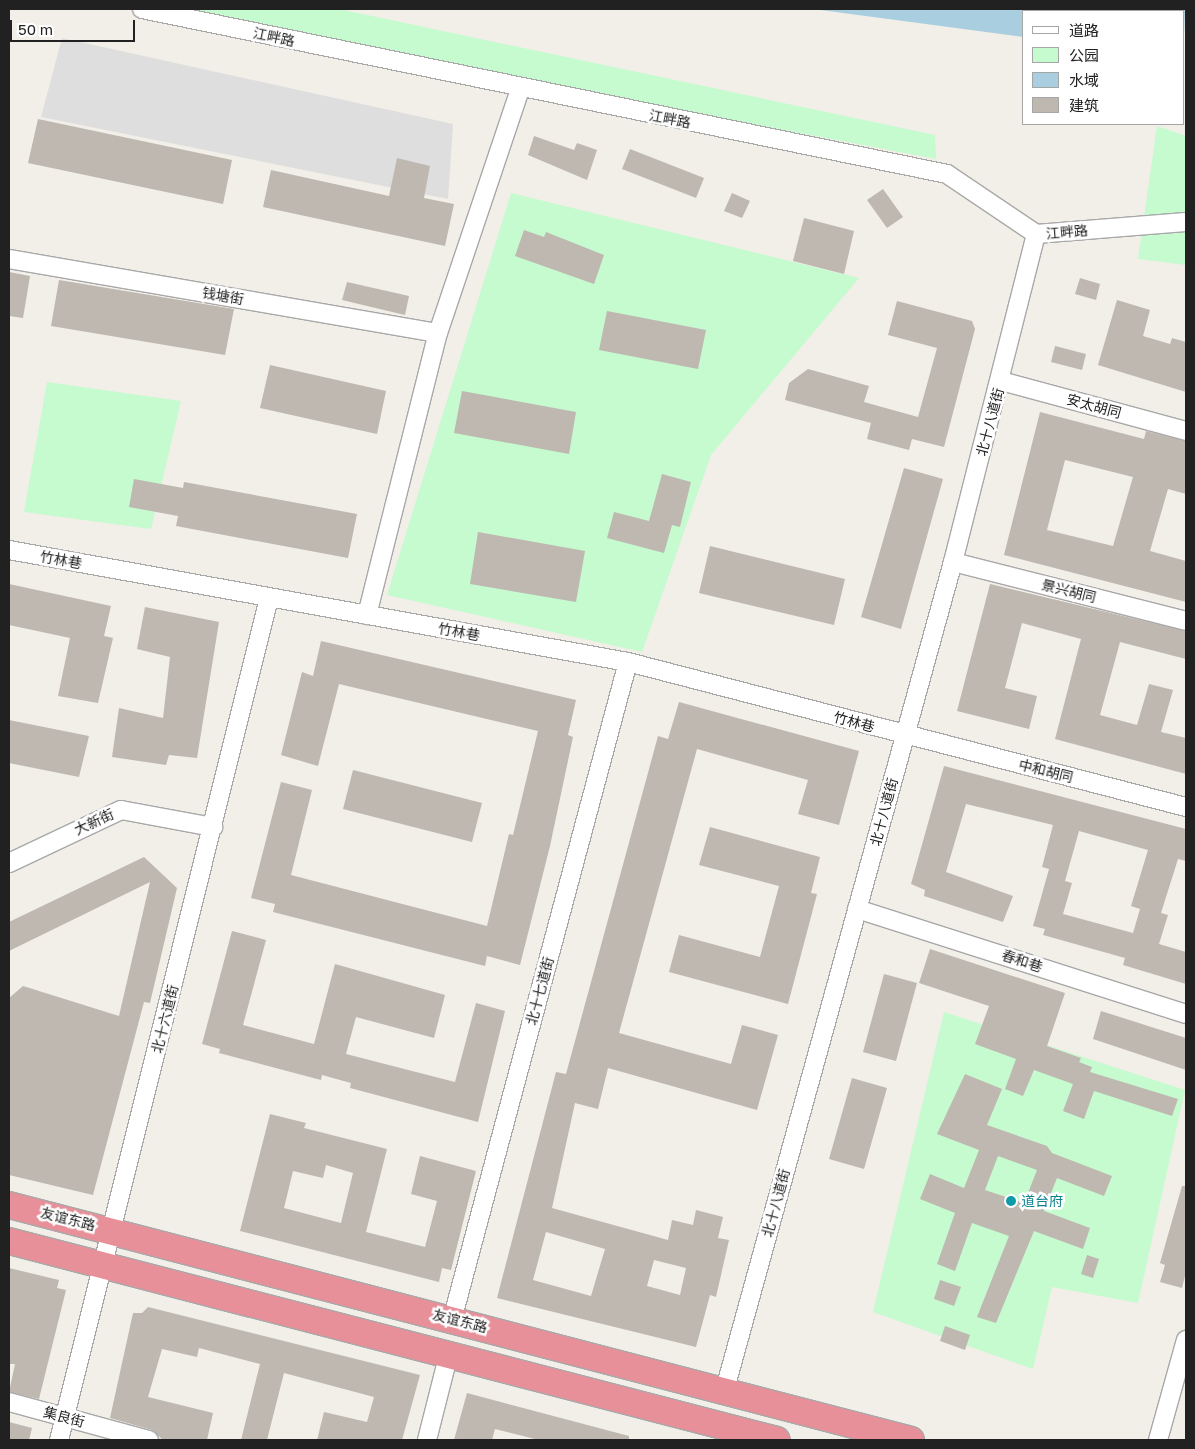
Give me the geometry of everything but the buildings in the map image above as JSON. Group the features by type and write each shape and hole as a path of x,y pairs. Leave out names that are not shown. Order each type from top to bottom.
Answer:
{"highway":[{"name":"友谊东路","path":"9,1205 725,1389 911,1440"},
{"path":"9,1241 449,1353 776,1440"}],"street":[{"name":"江畔路","path":"142,9 520,89 947,174 1036,234 1186,222"},
{"path":"367,615 438,333 520,89"},
{"name":"北十八道街","path":"725,1389 953,562 1001,381 1036,234"},
{"name":"钱塘街","path":"9,260 438,333"},
{"name":"安太胡同","path":"1001,381 1186,431"},
{"name":"竹林巷","path":"9,550 628,662 905,736"},
{"name":"景兴胡同","path":"953,562 1186,621"},
{"name":"北十六道街","path":"59,1440 113,1231 269,598"},
{"name":"北十七道街","path":"452,1320 628,662"},
{"name":"中和胡同","path":"905,736 1186,806"},
{"name":"大新街","path":"9,863 121,810 213,827"},
{"name":"春和巷","path":"857,909 1186,1014"},
{"path":"1158,1440 1186,1340"},
{"path":"427,1440 449,1353"},
{"name":"集良街","path":"9,1402 149,1440"}],"shaded area":[{"path":"62,38 453,124 448,199 41,117"}],"green space":[{"path":"152,9 339,9 935,135 936,159"},
{"path":"1157,126 1186,136 1186,265 1138,259"},
{"path":"511,193 859,278 711,455 642,652 387,595"},
{"path":"47,382 181,401 151,529 24,512"},
{"path":"944,1012 1185,1090 1138,1303 1052,1287 1033,1369 873,1312"}],"water":[{"path":"813,9 1186,9 1186,60 1185,10 1022,10 1022,37"}],"place":[{"name":"道台府","path":"1011,1201"}]}
